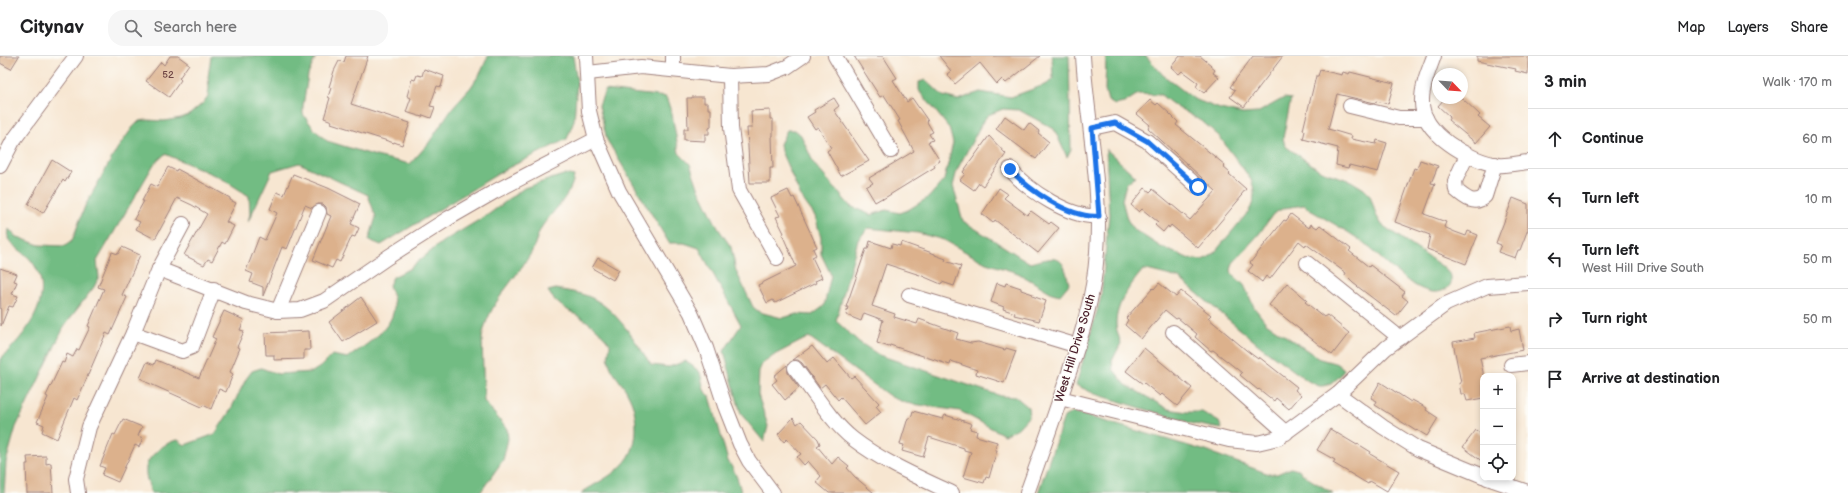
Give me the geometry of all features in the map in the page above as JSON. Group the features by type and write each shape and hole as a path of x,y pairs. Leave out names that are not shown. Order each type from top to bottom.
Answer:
{"street":[{"path":"0,166 13,141 76,56"},
{"path":"586,56 588,73 588,111 596,139 619,191 691,313 706,348 725,406 740,444 749,461 773,493"},
{"path":"673,56 673,70"},
{"path":"588,73 641,67 730,76 769,74 787,67 803,56"},
{"path":"835,56 891,151"},
{"name":"West Hill Drive South","path":"1027,493 1078,346 1093,289 1099,216 1092,128 1083,56"},
{"path":"1434,56 1426,76 1421,101 1426,118 1445,142 1467,155 1487,163 1528,162"},
{"path":"730,76 731,128 739,190 777,258"},
{"path":"1350,106 1399,118 1426,118"},
{"path":"1092,128 1115,123 1147,141 1198,187"},
{"path":"159,269 214,289 246,303 278,312 300,310 324,301 388,257 449,218 515,180 596,139"},
{"path":"1467,155 1455,181 1456,190 1465,199 1474,201 1482,199 1485,196 1495,164"},
{"path":"1010,169 1028,187 1069,211 1092,217 1099,216"},
{"path":"278,312 319,212"},
{"path":"78,493 76,479 90,427 133,333 159,269 183,224"},
{"path":"1307,263 1400,338"},
{"path":"1060,398 1229,440 1257,443 1278,438 1338,394 1386,348 1446,304 1487,286 1528,283"},
{"path":"133,333 182,351 192,348 214,289"},
{"path":"909,295 1078,346"},
{"path":"1173,332 1286,433"},
{"path":"1511,364 1528,363"},
{"path":"795,368 839,426 852,439 894,466 952,493"},
{"path":"1338,394 1383,427 1418,449 1480,475"},
{"path":"1496,481 1528,492"}],"green space":[{"path":"211,56 316,56 308,75 303,106 303,114 314,129 327,141 376,156 410,164 428,144 452,108 471,87 481,72 488,56 573,56 577,82 574,121 567,139 506,169 381,245 369,240 376,217 368,195 299,163 272,171 248,222 250,214 249,196 221,178 165,154 154,164 97,261 99,277 94,287 65,325 16,427 6,462 4,493 0,493 0,359 20,338 29,325 41,299 41,285 38,271 29,258 8,239 9,229 15,236 39,245 65,246 72,241 85,206 117,149 133,127 139,121 164,121 181,118 189,115 203,103 208,96 208,77"},
{"path":"1052,56 1069,56 1071,149 1067,157 1054,129 1019,110 1003,109 988,115 983,121 957,170 953,186 963,221 1030,263 1047,259 1058,260 1064,267 1069,284 1060,295 1052,293 1018,273 986,263 944,240 918,233 868,228 858,240 836,321 859,342 879,355 1001,396 1016,397 1028,407 1029,416 1018,428 1004,435 960,411 906,403 891,397 809,337 776,354 762,364 759,371 758,395 768,426 764,442 741,414 724,351 741,325 699,248 684,243 669,243 607,140 599,105 605,90 666,97 672,114 679,153 690,164 698,187 718,228 731,247 736,271 753,307 759,312 782,318 797,314 812,315 824,306 831,275 821,254 821,238 815,216 801,197 781,151 780,144 787,130 795,130 801,135 814,164 850,206 871,215 886,210 900,213 908,210 929,197 944,180 953,143 949,128 919,90 919,82 926,80 943,96 958,100 980,92 1011,97 1047,84 1053,79"},
{"path":"1106,56 1146,56 1163,75 1194,99 1220,109 1243,114 1257,113 1284,98 1291,99 1283,138 1285,146 1321,171 1351,181 1364,189 1370,195 1376,215 1382,225 1443,267 1451,276 1451,284 1441,291 1430,291 1417,286 1404,278 1360,240 1304,205 1284,208 1273,214 1259,234 1233,263 1231,270 1232,274 1244,285 1254,307 1266,323 1320,359 1338,364 1344,369 1340,376 1331,384 1319,386 1308,381 1260,346 1179,278 1143,270 1129,288 1118,309 1116,326 1121,343 1112,361 1113,369 1126,385 1168,409 1187,412 1202,412 1219,422 1222,429 1194,424 1095,394 1076,385 1101,297 1109,215 1106,149 1135,176 1126,184 1122,200 1127,219 1133,229 1161,247 1190,259 1202,260 1215,252 1249,211 1253,203 1254,194 1250,178 1219,136 1204,123 1171,103 1161,95 1138,94 1124,103 1115,105 1108,101 1105,90"},
{"path":"566,174 574,176 570,189 562,202 543,225 531,253 502,293 485,325 482,338 484,401 507,429 508,439 503,460 480,493 151,493 146,468 147,463 154,454 163,446 174,441 178,440 185,445 215,434 230,411 246,379 252,371 261,368 278,374 312,372 320,367 332,355 348,358 378,335 390,320 394,303 389,285 393,277 409,269 442,242 489,214 524,188"},
{"path":"556,289 574,292 592,298 610,310 625,327 651,365 669,367 686,361 700,372 704,390 710,396 728,461 736,476 741,493 581,493 619,469 626,461 631,453 634,443 636,430 635,416 632,402 628,394 610,366 608,358 610,344 592,325 562,307 552,297 548,291"},
{"path":"1073,412 1206,451 1269,474 1277,474 1291,468 1298,470 1311,480 1333,493 1038,493 1064,417"}],"building":[{"path":"0,56 19,56 11,69 0,63"},
{"path":"170,56 178,56 189,64 179,78 181,80 169,97 146,81 161,62 164,65"},
{"path":"346,56 368,56 351,104 410,123 402,145 331,123 332,121 324,118 330,98 328,97 331,88 329,87 334,71 339,61 344,62"},
{"path":"854,56 883,56 897,78 893,80 907,102 912,98 928,121 927,122 933,132 929,134 933,140 928,142 940,161 934,165 935,167 883,199 882,198 875,202 866,187 873,183 869,178 914,151 898,121 900,120 884,95 880,97"},
{"path":"939,56 1040,56 1006,83 1002,79 997,84 980,63 955,84 947,74 951,71"},
{"path":"1180,56 1200,56 1211,65 1210,66 1215,70 1213,73 1219,77 1204,93 1196,87 1198,83 1182,71 1179,74 1171,67"},
{"path":"1253,56 1283,56 1244,107 1230,97 1235,90 1230,87"},
{"path":"1477,56 1528,56 1528,74 1515,71 1516,69 1477,61"},
{"path":"424,69 444,76 441,87 437,86 430,106 435,107 431,118 406,112 411,98 407,96 412,79 415,80 417,75 422,76"},
{"path":"1320,70 1342,75 1343,72 1349,74 1350,72 1394,83 1388,104 1376,101 1375,103 1337,94 1328,129 1352,136 1351,139 1376,144 1377,140 1387,143 1378,172 1349,165 1348,168 1336,165 1338,148 1303,139 1305,131 1303,130 1316,76 1318,76"},
{"path":"704,97 704,103 708,103 708,109 711,109 711,127 709,128 709,134 705,134 705,141 684,140 684,129 688,129 687,98"},
{"path":"834,98 839,106 834,110 869,161 841,176 827,151 831,148 818,127 815,129 807,117 815,112 814,110"},
{"path":"1150,100 1156,105 1158,103 1170,114 1178,122 1176,125 1225,165 1223,167 1230,173 1229,174 1246,189 1241,195 1242,196 1198,248 1171,225 1169,228 1168,226 1163,232 1155,225 1158,222 1142,209 1139,212 1131,205 1145,188 1150,192 1153,189 1190,220 1216,191 1148,128 1150,125 1137,114"},
{"path":"1440,104 1468,104 1480,115 1478,117 1490,127 1476,143 1448,120 1450,117 1438,106"},
{"path":"770,110 770,119 773,119 773,168 770,168 770,183 750,183 747,128 752,128 751,111"},
{"path":"1005,116 1024,130 1029,123 1049,142 1036,159 996,129"},
{"path":"989,136 1006,154 983,186 979,183 974,190 960,180 965,174 963,172"},
{"path":"52,160 71,172 65,182 63,180 43,213 28,204"},
{"path":"1420,160 1438,166 1431,183 1435,184 1424,214 1446,222 1444,227 1455,232 1466,236 1468,231 1478,235 1466,264 1427,249 1430,235 1395,222 1414,168 1417,169"},
{"path":"168,167 176,171 177,169 230,198 230,200 236,203 226,222 234,226 225,244 222,242 212,261 208,259 204,265 184,255 207,214 192,205 177,198 155,239 136,229 140,222 134,219 144,201 142,201 151,184 157,187"},
{"path":"293,174 328,188 360,204 351,224 359,228 355,237 352,236 340,262 336,260 332,268 313,260 331,216 327,214 326,207 323,204 318,204 312,208 305,205 287,249 282,247 263,296 263,287 250,282 253,274 246,271 259,237 265,240 277,213 270,209 277,192 284,195"},
{"path":"999,188 1008,194 1004,198 1027,215 1031,211 1049,224 1051,222 1059,228 1038,253 995,220 993,223 982,214"},
{"path":"788,190 792,198 794,197 817,247 813,249 816,255 812,257 822,278 815,281 816,283 775,303 773,300 767,303 758,285 796,266 782,234 784,233 776,217 780,216 771,198"},
{"path":"1513,198 1528,204 1528,229 1520,250 1518,250 1515,258 1498,252 1501,245 1496,243"},
{"path":"1291,214 1309,228 1311,224 1317,228 1320,225 1351,249 1349,251 1369,267 1370,265 1405,292 1402,296 1408,301 1396,316 1353,283 1345,275 1346,273 1306,244 1305,246 1299,241 1270,279 1266,276 1262,282 1248,271 1253,265 1250,263 1284,220 1286,221"},
{"path":"870,241 891,248 892,244 900,246 901,242 935,254 946,259 945,261 961,266 954,286 942,282 941,284 920,275 886,264 872,306 895,314 894,317 917,324 919,319 958,333 956,339 971,343 978,342 1005,350 1006,348 1016,351 1004,383 976,374 977,370 951,361 950,365 890,345 889,347 877,343 883,320 864,313 861,321 846,315 848,307 846,307"},
{"path":"122,247 140,255 122,295 127,297 110,335 106,333 77,400 74,398 57,439 42,432 44,425 37,422 48,397 46,396 62,362 64,363 67,354 73,357 77,349 79,350 90,327 88,326 104,289 98,287 112,252 118,254"},
{"path":"598,258 619,270 613,280 592,268"},
{"path":"0,268 17,274 14,281 17,282 12,294 18,296 13,307 9,306 1,326"},
{"path":"997,283 1005,286 1006,283 1021,288 1021,290 1033,294 1032,296 1046,301 1039,321 1014,315 1015,313 1003,309 1004,307 991,302"},
{"path":"1159,283 1176,297 1181,291 1211,315 1208,318 1246,350 1258,359 1259,357 1297,387 1295,390 1301,395 1289,409 1276,398 1274,401 1259,389 1258,390 1240,375 1242,373 1213,350 1211,351 1195,337 1197,334 1178,318 1176,319 1165,310 1141,339 1125,325 1128,320 1126,318"},
{"path":"1287,283 1307,300 1305,302 1324,317 1327,315 1349,333 1332,355 1269,305"},
{"path":"361,297 377,321 343,342 329,322"},
{"path":"224,311 244,320 240,330 244,331 237,347 240,348 230,372 233,374 226,392 219,389 211,409 203,405 202,407 140,378 147,362 154,365 156,360 199,378 216,339 212,337"},
{"path":"1510,326 1511,331 1519,329 1523,350 1480,358 1483,373 1480,373 1480,399 1467,401 1465,394 1461,394 1459,383 1461,383 1453,342 1475,338 1474,333"},
{"path":"309,331 310,350 304,350 304,359 274,360 274,355 266,355 265,333"},
{"path":"812,346 827,364 834,358 851,378 854,376 879,403 876,406 881,412 865,425 841,397 838,400 825,384 820,388 802,363 798,360 793,360"},
{"path":"1144,348 1192,388 1177,406 1162,394 1160,396 1126,371"},
{"path":"787,365 788,373 799,388 785,400 772,384 777,380 774,376"},
{"path":"1380,382 1411,402 1412,400 1427,408 1426,410 1438,418 1427,436 1417,430 1416,431 1375,405 1377,401 1371,398"},
{"path":"913,411 943,419 945,415 972,424 970,429 977,431 976,436 997,442 995,450 997,450 989,478 986,477 984,483 963,477 971,452 964,450 964,448 929,437 923,457 902,451 904,445 900,444 908,418 911,418"},
{"path":"793,418 797,424 801,421 818,439 820,444 817,446 832,464 838,457 849,466 847,468 855,477 874,493 829,493 816,482 821,476 808,461 804,465 797,457 801,454 787,439 784,442 778,434"},
{"path":"123,419 142,427 138,436 143,438 139,447 135,445 118,482 102,475 105,468 100,466 113,434 115,435"},
{"path":"1330,429 1357,445 1358,444 1371,452 1370,454 1399,471 1387,491 1370,481 1368,484 1333,463 1335,460 1317,450"},
{"path":"1476,430 1480,433 1480,460 1463,447"},
{"path":"46,456 46,464 51,463 53,493 27,493 27,457"}],"route":[{"path":"1010,169 1018,179 1028,187 1069,211 1092,217 1099,216 1092,128 1115,123 1147,141 1198,187"}]}
